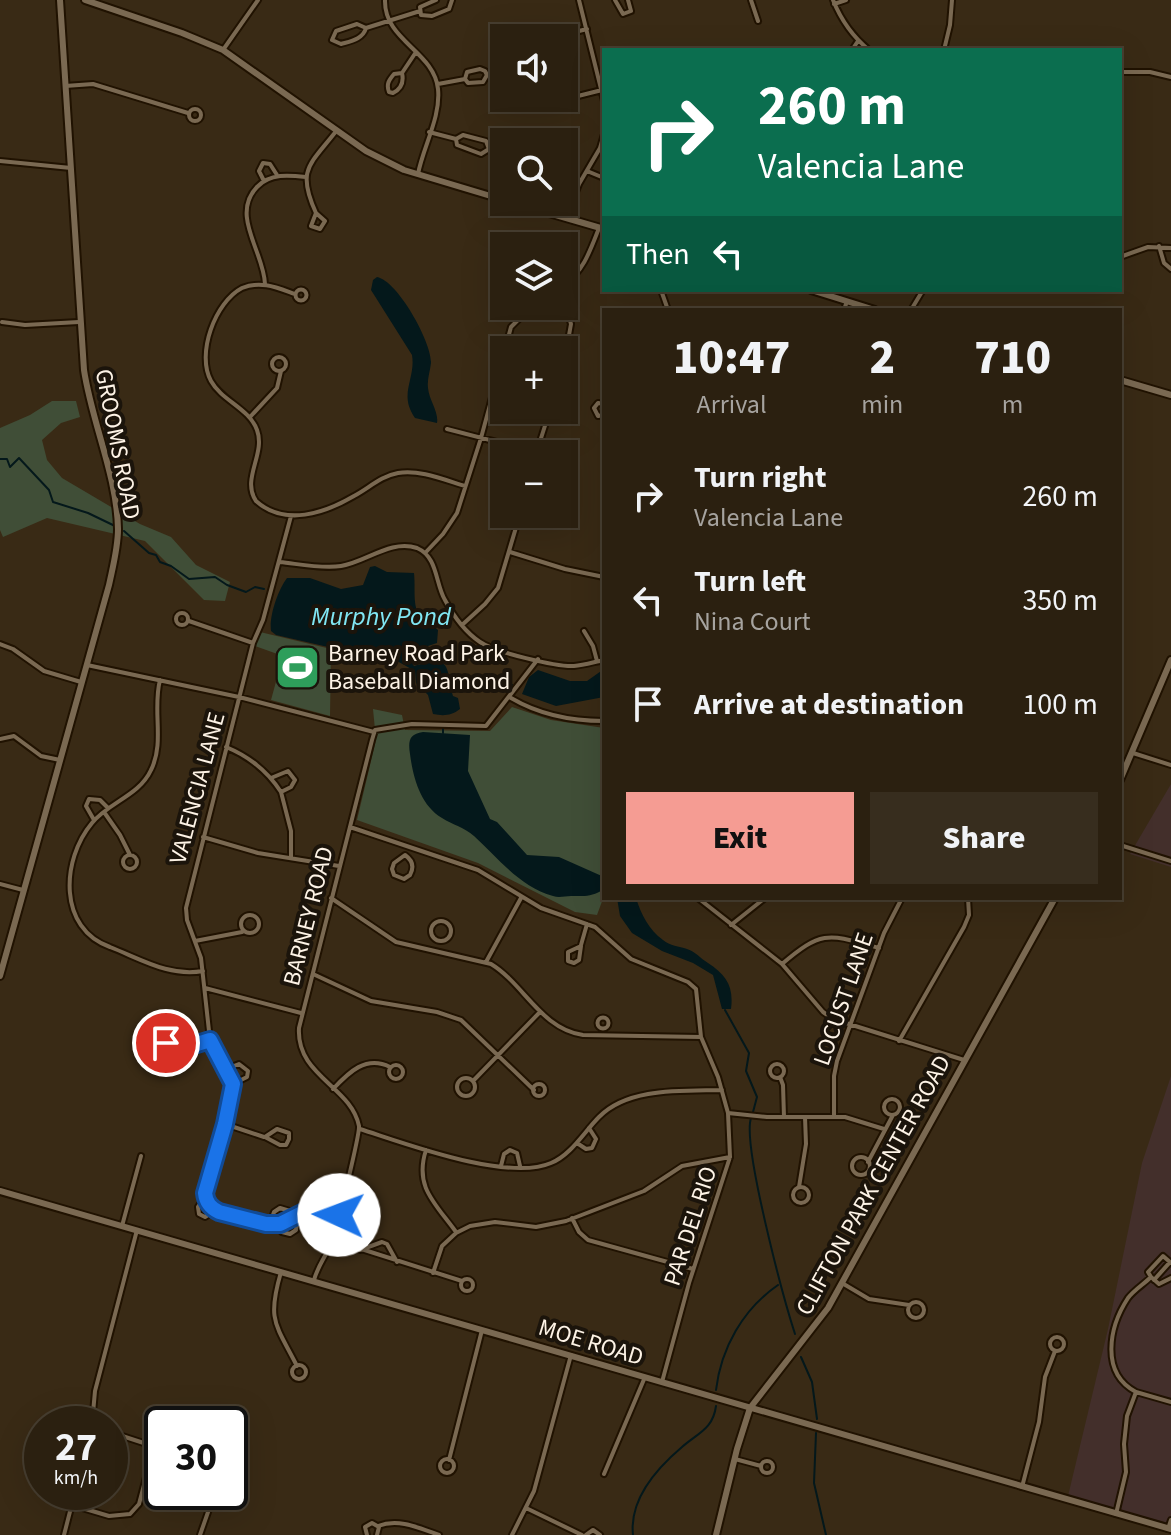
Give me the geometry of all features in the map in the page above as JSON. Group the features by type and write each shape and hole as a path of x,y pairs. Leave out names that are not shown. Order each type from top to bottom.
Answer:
{"street":[{"name":"GROOMS ROAD","path":"0,976 109,585 118,528 113,491 87,389 79,322 60,0"},
{"path":"85,0 223,50 375,157 490,196"},
{"path":"223,50 258,0"},
{"path":"385,0 389,20 397,35 433,70 438,84 437,109 418,174"},
{"path":"420,11 420,7 436,0"},
{"path":"420,11 425,17 439,14 449,9 452,0"},
{"path":"578,96 602,90 601,73 579,0"},
{"path":"615,0 620,12 628,14 631,6 628,0"},
{"path":"751,0 758,21"},
{"path":"846,0 834,2 843,22 867,48"},
{"path":"944,48 952,0"},
{"path":"366,28 365,34 341,44 332,40 336,31 346,27 357,24 366,28 420,11"},
{"path":"578,32 587,29"},
{"path":"853,48 858,41"},
{"path":"402,73 390,78 389,92 398,90 403,82 402,73 416,52"},
{"path":"475,70 485,71 487,75 483,82 468,83 465,79 467,72 475,70"},
{"path":"1122,72 1150,72 1171,77"},
{"path":"438,84 465,79"},
{"path":"65,86 93,84 188,113"},
{"path":"316,213 306,191 306,177 310,165 337,130"},
{"path":"429,132 456,139 463,135 475,137 486,141 489,149 481,154 457,145 456,139"},
{"path":"566,218 602,138"},
{"path":"0,161 71,168"},
{"path":"264,181 259,171 263,163 270,164 278,176"},
{"path":"587,171 602,177"},
{"path":"265,284 263,263 250,232 246,211 251,195 264,181 278,176 306,177"},
{"path":"559,216 602,229 578,273"},
{"path":"1159,246 1164,263 1171,269"},
{"path":"1122,256 1148,247 1171,248"},
{"path":"295,294 265,284 242,288 229,299 213,326 206,350 206,368 211,382 250,417 260,439 251,486 253,497 260,506 291,516 324,511 357,495 382,478 398,473 417,473 465,486"},
{"path":"818,292 869,308"},
{"path":"845,308 847,301"},
{"path":"425,552 450,525 481,438 511,327 518,320"},
{"path":"0,328 1,322 25,325 79,322"},
{"path":"250,417 277,388 281,371"},
{"path":"1122,381 1171,395"},
{"path":"602,403 598,403 594,411 598,416 602,415"},
{"path":"447,429 490,440"},
{"name":"VALENCIA LANE","path":"205,1197 233,1084 210,1040 203,971 186,908 253,643 263,620 291,516"},
{"path":"462,625 495,593 516,528"},
{"path":"279,562 337,567 395,546 409,546 425,552 434,567 444,598 462,625 486,646 572,666 602,660"},
{"path":"509,552 602,577"},
{"path":"189,621 253,643"},
{"path":"584,631 597,661"},
{"path":"0,644 13,649 44,671 81,682"},
{"path":"87,665 239,697 374,732 387,726 412,724 486,726 538,659"},
{"path":"1122,776 1171,660"},
{"path":"160,680 156,703 158,744 153,767 137,789 94,820 78,850 69,894 75,917 87,933 105,946 169,972 203,971"},
{"path":"510,698 549,715 602,721"},
{"name":"BARNEY ROAD","path":"360,1129 350,1107 303,1055 298,1039 301,1013 374,732"},
{"path":"0,739 14,736 41,756 60,760"},
{"path":"226,747 250,759 281,792 291,831 291,858"},
{"path":"1133,753 1171,765"},
{"path":"271,778 284,771 293,775 294,784 281,792"},
{"path":"94,820 86,806 89,799 100,800 130,855"},
{"name":"PAR DEL RIO","path":"350,827 478,870 521,898 601,932 631,959 692,985 698,996 701,1037 723,1090 728,1113 730,1157 693,1269 662,1382"},
{"path":"203,837 258,853 339,866"},
{"path":"405,855 413,866 410,875 404,879 394,875 392,869 394,863 405,855 408,846"},
{"path":"1122,846 1171,861"},
{"path":"0,884 23,890"},
{"path":"331,898 396,942 486,962 503,973 540,1012 568,1032 602,1036 701,1037"},
{"path":"486,962 521,898"},
{"path":"700,900 782,964 823,1012 851,1026 964,1060"},
{"path":"731,925 762,900"},
{"name":"LOCUST LANE","path":"834,1116 835,1068 890,918 901,900"},
{"path":"899,1041 964,927 969,915 968,900"},
{"name":"CLIFTON PARK CENTER ROAD","path":"716,1535 750,1408 812,1331 842,1283 1054,900"},
{"path":"195,941 256,931 259,926 256,918 251,915 243,918 242,932"},
{"path":"440,921 449,924 451,930 445,941 438,942 431,931 434,924 440,921"},
{"path":"581,946 568,952 568,961 574,963 579,960 587,924"},
{"path":"782,964 806,943 827,936 879,948"},
{"path":"434,952 438,942"},
{"path":"312,974 371,1001 455,1017 534,1090"},
{"path":"205,988 301,1013"},
{"path":"473,1081 540,1012"},
{"path":"602,1029 602,1036"},
{"path":"176,1047 210,1040"},
{"path":"333,1089 349,1073 368,1063 378,1062 390,1067"},
{"name":"VALENCIA LANE","path":"226,1069 239,1064 248,1071 247,1077 233,1084"},
{"path":"780,1077 784,1117"},
{"path":"460,1081 473,1081 473,1094 460,1094 457,1089 460,1081"},
{"path":"314,1281 318,1266 333,1240 360,1129 467,1161 501,1166 552,1163 577,1143 608,1108 621,1100 723,1090"},
{"path":"728,1113 784,1117 834,1116 884,1129"},
{"path":"868,1162 861,1157 856,1159 852,1164 853,1170 864,1174 868,1170 868,1162 893,1115"},
{"path":"799,1187 807,1189 809,1195 802,1204 795,1201 793,1196 799,1187 806,1144 805,1117"},
{"path":"225,1124 284,1145 290,1137 281,1129 265,1137"},
{"path":"577,1143 586,1149 592,1148 596,1139 589,1128"},
{"path":"426,1150 421,1175 423,1186 456,1233"},
{"path":"501,1166 504,1154 510,1150 517,1153 520,1166"},
{"path":"122,1226 141,1156"},
{"path":"433,1273 439,1252 456,1233 481,1223 536,1227 572,1218 644,1191 682,1166 730,1157"},
{"name":"MOE ROAD","path":"0,1191 1170,1529"},
{"path":"216,1210 205,1217 199,1214 198,1207 205,1197 216,1210 273,1224 282,1232 293,1233 297,1224 295,1215 287,1209 278,1208 274,1212 273,1224"},
{"path":"273,1224 308,1210 339,1215"},
{"path":"572,1218 579,1232 588,1240 693,1269"},
{"path":"95,1406 101,1366 137,1230"},
{"path":"333,1240 462,1281"},
{"path":"360,1250 382,1242 387,1244 397,1262"},
{"path":"1171,1278 1159,1284 1153,1278 1148,1272 1163,1256 1170,1263 1153,1278 1130,1295 1116,1324 1111,1346 1116,1374 1127,1387 1171,1402"},
{"path":"281,1272 272,1304 273,1315 297,1366"},
{"path":"842,1283 869,1299 921,1304 923,1315 916,1319 910,1316 907,1311 909,1305"},
{"path":"449,1460 482,1330"},
{"path":"1022,1487 1039,1422 1045,1377 1055,1351"},
{"path":"512,1535 538,1476 571,1355"},
{"path":"604,1474 645,1377"},
{"path":"1116,1514 1126,1472 1124,1444 1127,1416 1136,1392"},
{"path":"735,1459 761,1466"},
{"path":"89,1510 109,1516 130,1514 139,1504 144,1485"},
{"path":"526,1508 584,1535 593,1530 600,1535"},
{"path":"64,1535 71,1510"},
{"path":"200,1535 209,1510"},
{"path":"1170,1529 1171,1520"},
{"path":"367,1535 367,1525 392,1522 439,1535"},
{"path":"377,1535 378,1526"}],"shaded area":[{"path":"1171,784 1171,867 1130,854"},
{"path":"1171,1076 1171,1524 1068,1496 1108,1329 1142,1163"}],"green space":[{"path":"52,401 76,401 80,417 61,423 42,440 47,460 62,478 140,524 171,537 196,565 230,582 225,601 204,600 145,541 47,518 3,537 0,530 0,428"},
{"path":"260,632 331,649 330,716 271,700 283,656 255,646"},
{"path":"512,707 551,720 602,728 603,900 597,915 575,912 478,863 357,820 376,740 373,709 402,715 405,730 490,731"}],"water":[{"path":"377,277 404,301 426,342 431,363 428,388 437,423 415,418 410,409 408,394 412,355 371,290"},
{"name":"Murphy Pond","path":"370,567 387,572 414,573 417,612 424,624 438,630 437,643 425,647 412,663 414,666 436,662 446,666 453,696 458,698 460,709 457,711 447,715 433,714 428,695 416,683 415,671 379,651 363,647 341,650 276,635 271,631 275,603 287,578 310,578 341,589 363,585"},
{"path":"538,670 570,681 587,681 602,670 602,697 556,706 522,694 529,677"},
{"path":"415,734 470,735 468,771 490,819 497,822 527,855 559,857 602,876 601,891 586,896 560,897 541,892 510,871 470,833 434,812 423,798 413,772 409,745"},
{"path":"617,900 637,900 646,921 658,936 669,944 693,952 720,972 730,988 731,1009 722,1009 713,975 632,933 620,916"}],"waterway":[{"path":"0,459 7,459 10,467 19,458 49,490 53,502 115,526"},
{"path":"124,531 149,553 156,555 160,562 189,579 215,577 246,592 255,587 264,589"},
{"path":"452,680 493,685 508,682 512,685"},
{"path":"443,728 443,733"},
{"path":"725,1010 749,1053 746,1071 757,1097 753,1112"},
{"path":"751,1118 750,1134 758,1189 795,1334"},
{"path":"716,1390 723,1359 736,1331 754,1306 778,1285"},
{"path":"801,1357 812,1382 817,1419"},
{"path":"633,1535 635,1509 646,1486 672,1456 704,1430 712,1420 716,1406"},
{"path":"816,1433 814,1483 826,1535"}],"place":[{"name":"Barney Road Park Baseball Diamond","path":"297,667"}],"route":[{"path":"166,1043 172,1041 181,1049 210,1040 233,1084 205,1193 212,1208 266,1224 280,1224 308,1210 339,1215"}]}
